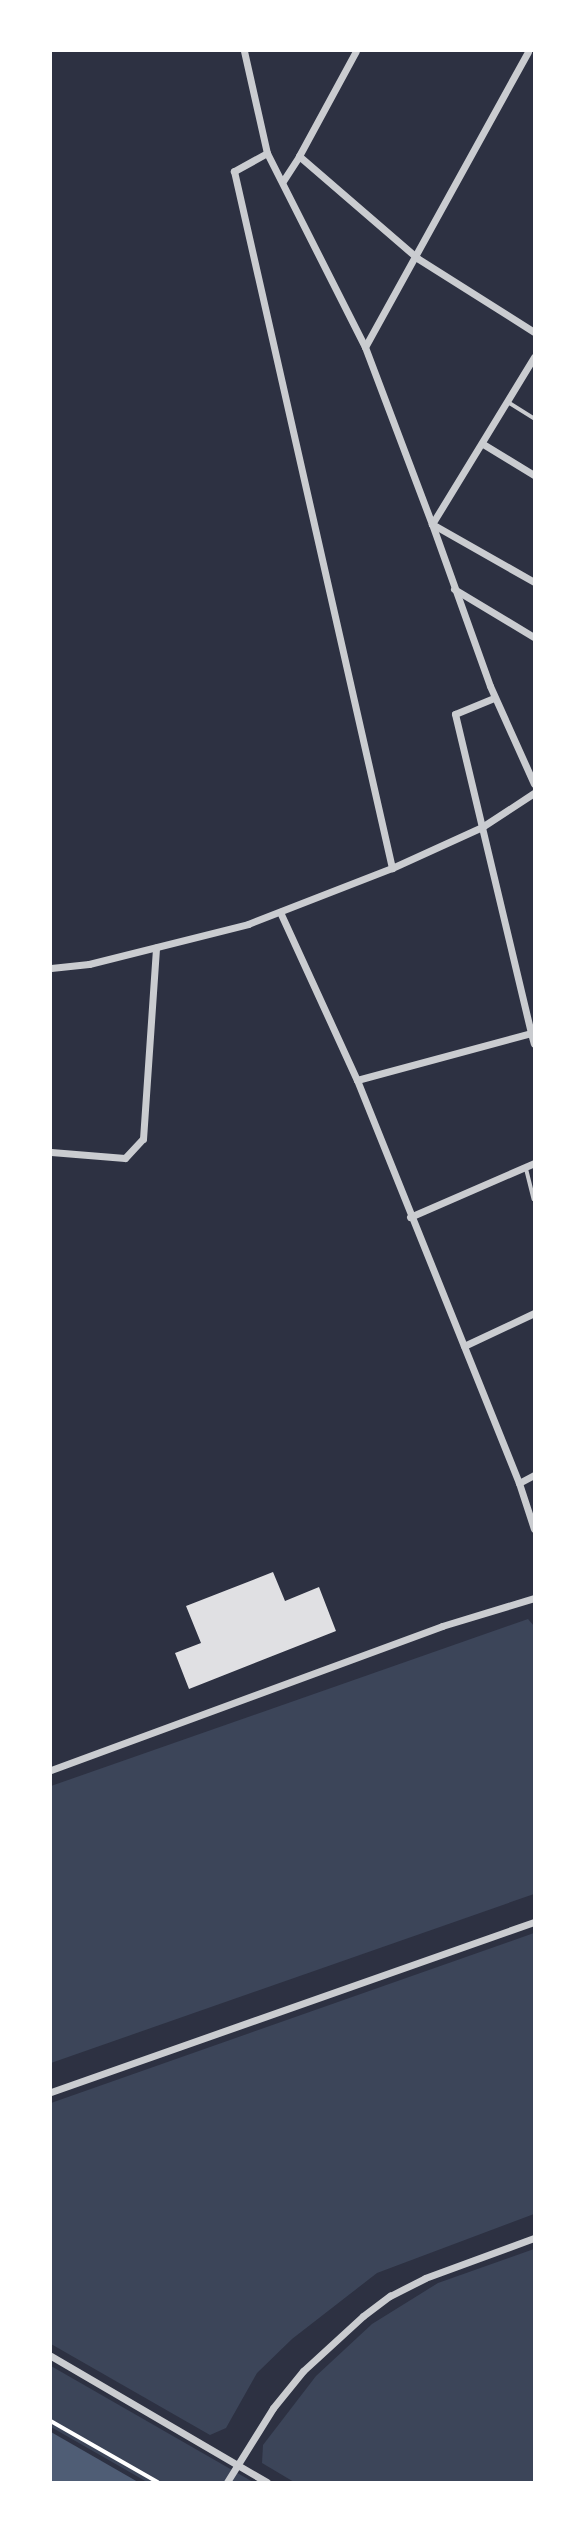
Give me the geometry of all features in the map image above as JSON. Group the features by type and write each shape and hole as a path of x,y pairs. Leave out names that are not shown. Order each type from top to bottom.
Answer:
{"street":[{"path":"244,51 267,153 365,347 494,698 534,784"},
{"path":"283,181 356,51"},
{"path":"365,347 529,53"},
{"path":"267,153 234,171 392,868"},
{"path":"299,156 417,258 534,332"},
{"path":"432,524 534,357"},
{"path":"483,444 534,475"},
{"path":"432,524 534,582"},
{"path":"453,588 534,637"},
{"path":"494,698 456,714 534,1044"},
{"path":"51,968 89,964 248,924 392,868 482,827 534,793"},
{"path":"280,912 357,1080 519,1483 534,1529"},
{"path":"51,1152 125,1158 143,1139 156,947"},
{"path":"357,1080 531,1033"},
{"path":"410,1217 530,1165"},
{"path":"464,1346 534,1313"},
{"path":"519,1483 534,1475"},
{"path":"51,1770 442,1626 534,1598"},
{"path":"51,2092 534,1922"},
{"path":"227,2482 273,2408 303,2371 363,2316 390,2296 425,2278 534,2238"},
{"path":"51,2356 267,2482"}],"lane":[{"path":"508,402 534,418"},
{"path":"530,1165 534,1199"}],"path":[{"path":"51,2421 158,2482"}],"shaded area":[{"path":"528,1619 534,1626 534,1894 51,2063 51,1786"},
{"path":"534,1933 534,2214 377,2273 292,2339 257,2373 226,2428 210,2435 51,2344 51,2103"},
{"path":"534,2249 534,2482 294,2482 262,2463 263,2445 316,2376 372,2324 438,2283"},
{"path":"51,2366 253,2482 147,2482 51,2427"},
{"path":"51,2432 138,2482 51,2482"}],"building":[{"path":"273,1572 285,1601 319,1587 336,1631 189,1689 175,1653 201,1643 186,1606"}]}
